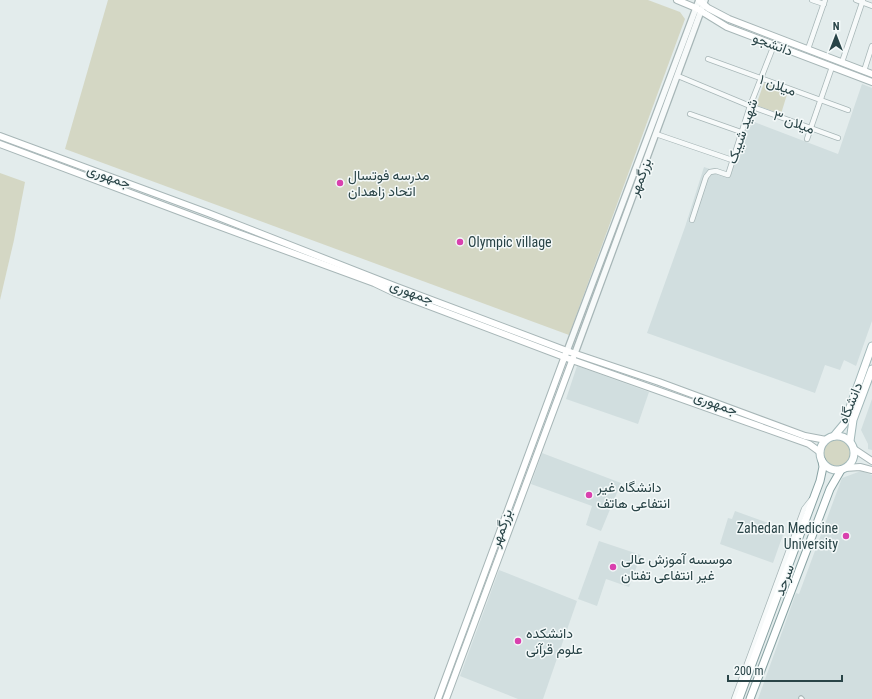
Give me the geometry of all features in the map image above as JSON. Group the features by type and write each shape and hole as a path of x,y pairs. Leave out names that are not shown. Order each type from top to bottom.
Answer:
{"main road":[{"name":"دانشجو","path":"677,0 727,27 872,82"},
{"name":"دانشجو","path":"703,1 729,19 872,74"},
{"name":"جمهوری","path":"0,136 208,213 397,287 565,354 572,360 809,444 820,452"},
{"name":"جمهوری","path":"0,144 374,283 394,293 565,354 575,353 659,382 805,436 826,440"},
{"path":"204,221 208,213"},
{"path":"394,293 397,287"},
{"name":"دانشگاه","path":"834,436 844,424 872,346"},
{"name":"بزرگمهر","path":"446,699 575,353"},
{"name":"بزرگمهر","path":"438,699 565,354"},
{"name":"دانشگاه","path":"850,441 853,420 872,369"},
{"path":"656,389 659,382"},
{"path":"843,469 852,462 854,458 854,449 850,441 843,436 834,436 823,443 820,452 822,461 828,467 832,469 843,469 860,466 872,470"},
{"path":"534,438 542,441"},
{"path":"854,449 872,461"},
{"name":"سرحد","path":"740,699 815,495 822,473 822,461"},
{"name":"سرحد","path":"750,699 830,489 843,469"}],"street":[{"path":"808,49 825,2 812,0"},
{"path":"856,0 863,1 872,6"},
{"name":"بزرگمهر","path":"565,354 648,136 698,10 703,1"},
{"path":"842,62 863,1"},
{"name":"بزرگمهر","path":"575,353 678,76 698,10"},
{"name":"شهید شیبک","path":"692,220 706,177 710,172 716,171 728,175 750,106 774,45"},
{"path":"864,71 872,46"},
{"name":"میلان ۱","path":"708,58 761,79 848,110"},
{"path":"807,139 832,67"},
{"name":"میلان ۳","path":"678,76 750,106 838,138"},
{"path":"690,114 741,132"},
{"path":"648,136 732,160"},
{"path":"615,223 622,225"},
{"path":"734,699 804,509 815,495"}],"shaded area":[{"path":"862,84 872,88 872,321 856,366 844,360 840,370 825,365 815,393 647,333 685,227 704,167 730,176 749,120 838,154"},
{"path":"577,366 649,392 638,424 566,399"},
{"path":"872,399 872,450 868,449 868,444 861,430"},
{"name":"دانشگاه غیر انتفاعی هاتف","path":"542,453 621,483 601,531 586,525 592,506 531,484"},
{"name":"Zahedan Medicine University","path":"861,471 872,475 872,699 758,699 796,593 799,594 842,478"},
{"path":"735,511 785,529 773,563 720,544 728,518 732,519"},
{"name":"موسسه آموزش عالی غیر انتفاعی تفتان","path":"599,541 641,555 629,587 606,579 597,606 578,599"},
{"name":"دانشکده علوم قرآنی","path":"499,570 577,601 543,699 518,699 460,676"}],"green space":[{"name":"Olympic village","path":"108,0 648,0 680,12 685,19 569,335 65,149"},
{"path":"764,83 788,91 781,114 756,105"},
{"path":"0,173 25,182 14,240 0,300"},
{"path":"837,440 846,444 850,453 846,462 837,466 828,462 824,453 828,444"}],"place":[{"name":"مدرسه فوتسال اتحاد زاهدان","path":"340,183"},
{"name":"Olympic village","path":"460,242"},
{"name":"دانشگاه غیر انتفاعی هاتف","path":"589,495"},
{"name":"Zahedan Medicine University","path":"846,536"},
{"name":"موسسه آموزش عالی غیر انتفاعی تفتان","path":"613,567"},
{"name":"دانشکده علوم قرآنی","path":"518,641"}]}
